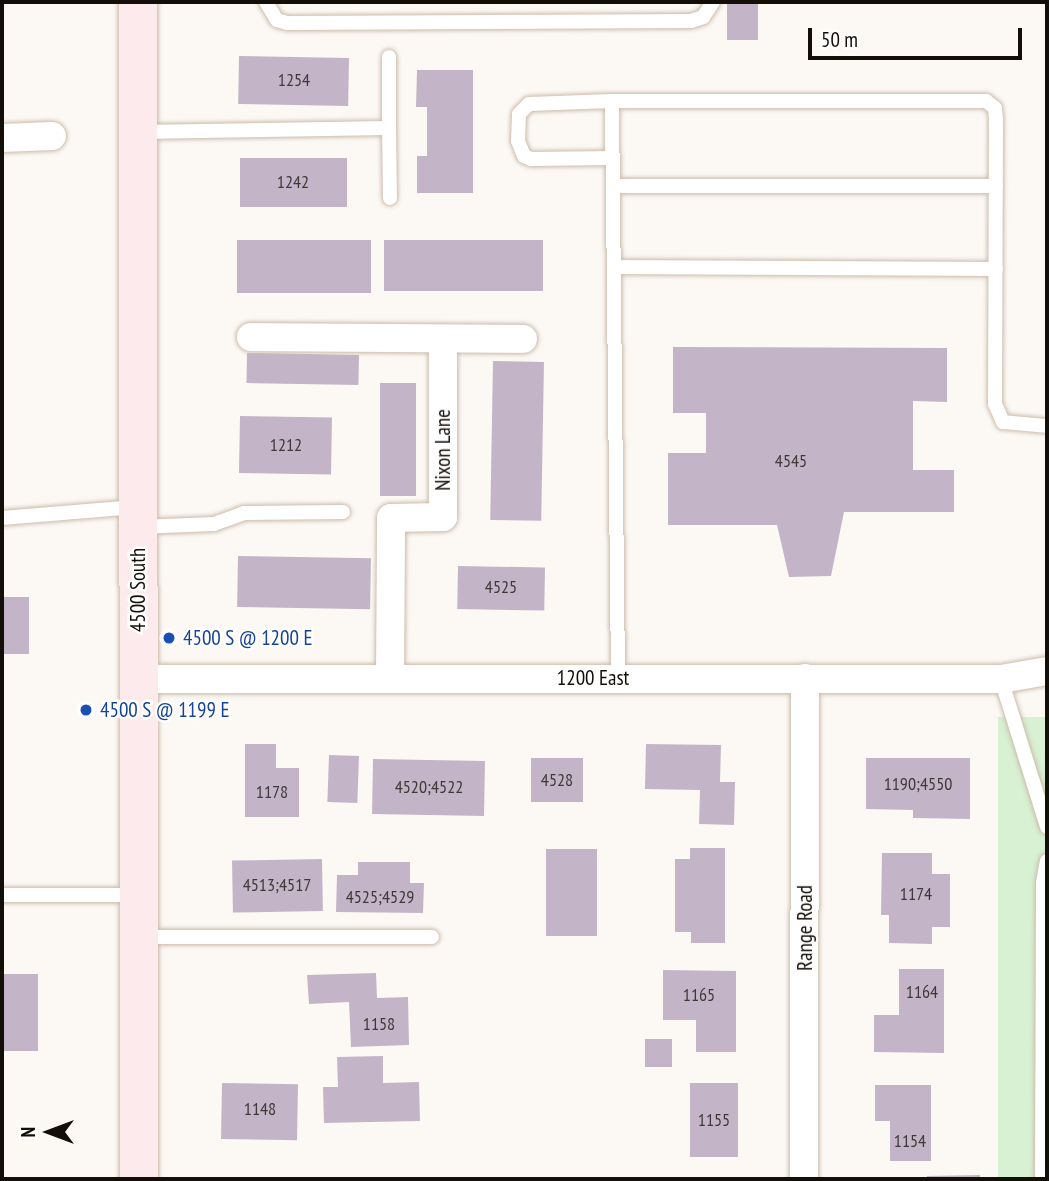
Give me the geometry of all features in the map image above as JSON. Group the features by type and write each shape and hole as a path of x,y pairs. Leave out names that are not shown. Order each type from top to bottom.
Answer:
{"main road":[{"name":"4500 South","path":"138,2 139,1179"}],"street":[{"path":"2,138 52,136"},
{"path":"251,338 523,339"},
{"name":"Nixon Lane","path":"390,678 391,518 443,517 443,339"},
{"name":"1200 East","path":"138,679 1002,679 1047,671"},
{"name":"Range Road","path":"804,1179 805,678"}],"lane":[{"path":"266,2 277,20 287,23 691,22 703,17 713,2"},
{"path":"388,57 390,198"},
{"path":"613,158 531,159 524,156 518,141 519,114 528,104 612,101 986,101 995,108 997,413 1003,422 1014,425 1047,426"},
{"path":"612,101 618,677"},
{"path":"137,132 389,128"},
{"path":"613,186 996,186"},
{"path":"615,267 996,269"},
{"path":"2,518 138,517 214,524 244,513 343,512"},
{"path":"1002,679 1047,827"},
{"path":"1042,1179 1043,883 1047,862"},
{"path":"2,895 139,895"},
{"path":"139,937 432,937"}],"green space":[{"path":"998,717 1047,717 1047,1179 998,1179"}],"building":[{"path":"727,2 758,2 758,40 727,40"},
{"path":"239,56 349,58 348,106 238,104"},
{"path":"417,70 473,70 473,193 417,193 417,156 427,156 427,107 416,107"},
{"path":"240,158 347,158 347,207 240,207"},
{"path":"237,240 371,240 371,293 237,293"},
{"path":"384,240 543,240 543,291 384,291"},
{"path":"673,347 947,348 947,402 913,401 913,470 954,470 954,512 844,512 831,576 789,577 777,525 668,525 668,453 706,453 706,413 673,413"},
{"path":"247,353 359,355 358,385 246,383"},
{"path":"493,361 544,362 541,521 490,520"},
{"path":"380,383 416,383 416,496 380,496"},
{"path":"240,416 332,418 331,475 239,473"},
{"path":"238,556 371,558 370,609 237,607"},
{"path":"458,566 545,568 544,611 457,609"},
{"path":"2,597 29,597 29,654 2,654"},
{"path":"245,744 276,744 276,768 299,768 299,817 245,817"},
{"path":"646,744 721,745 720,782 735,782 734,825 699,824 700,790 645,789"},
{"path":"329,755 359,756 357,803 327,802"},
{"path":"531,758 583,758 583,802 531,802"},
{"path":"866,758 970,758 970,819 913,818 913,810 866,809"},
{"path":"373,759 485,761 484,816 372,814"},
{"path":"690,848 725,848 725,943 691,943 691,932 675,932 675,859 690,859"},
{"path":"546,849 597,849 597,936 546,936"},
{"path":"882,853 932,853 932,874 950,874 950,927 932,927 932,944 889,943 889,915 881,915"},
{"path":"322,859 323,911 233,913 232,861"},
{"path":"358,862 410,862 410,883 424,883 423,913 336,912 337,875 358,875"},
{"path":"899,969 944,969 944,1053 874,1052 874,1015 899,1015"},
{"path":"663,970 736,971 736,1052 696,1052 696,1020 663,1020"},
{"path":"376,973 377,998 408,997 409,1045 351,1047 349,1002 309,1004 307,975"},
{"path":"2,974 38,974 38,1051 2,1051"},
{"path":"645,1039 672,1039 672,1067 645,1067"},
{"path":"383,1056 383,1083 419,1082 420,1121 324,1123 323,1087 338,1087 337,1057"},
{"path":"222,1083 298,1084 297,1140 221,1139"},
{"path":"690,1083 738,1083 738,1157 690,1157"},
{"path":"875,1085 931,1085 931,1161 890,1161 890,1121 875,1121"},
{"path":"980,1175 980,1179 927,1179 927,1176"}],"place":[{"name":"4500 S @ 1200 E","path":"169,638"},
{"name":"4500 S @ 1199 E","path":"86,710"}]}
